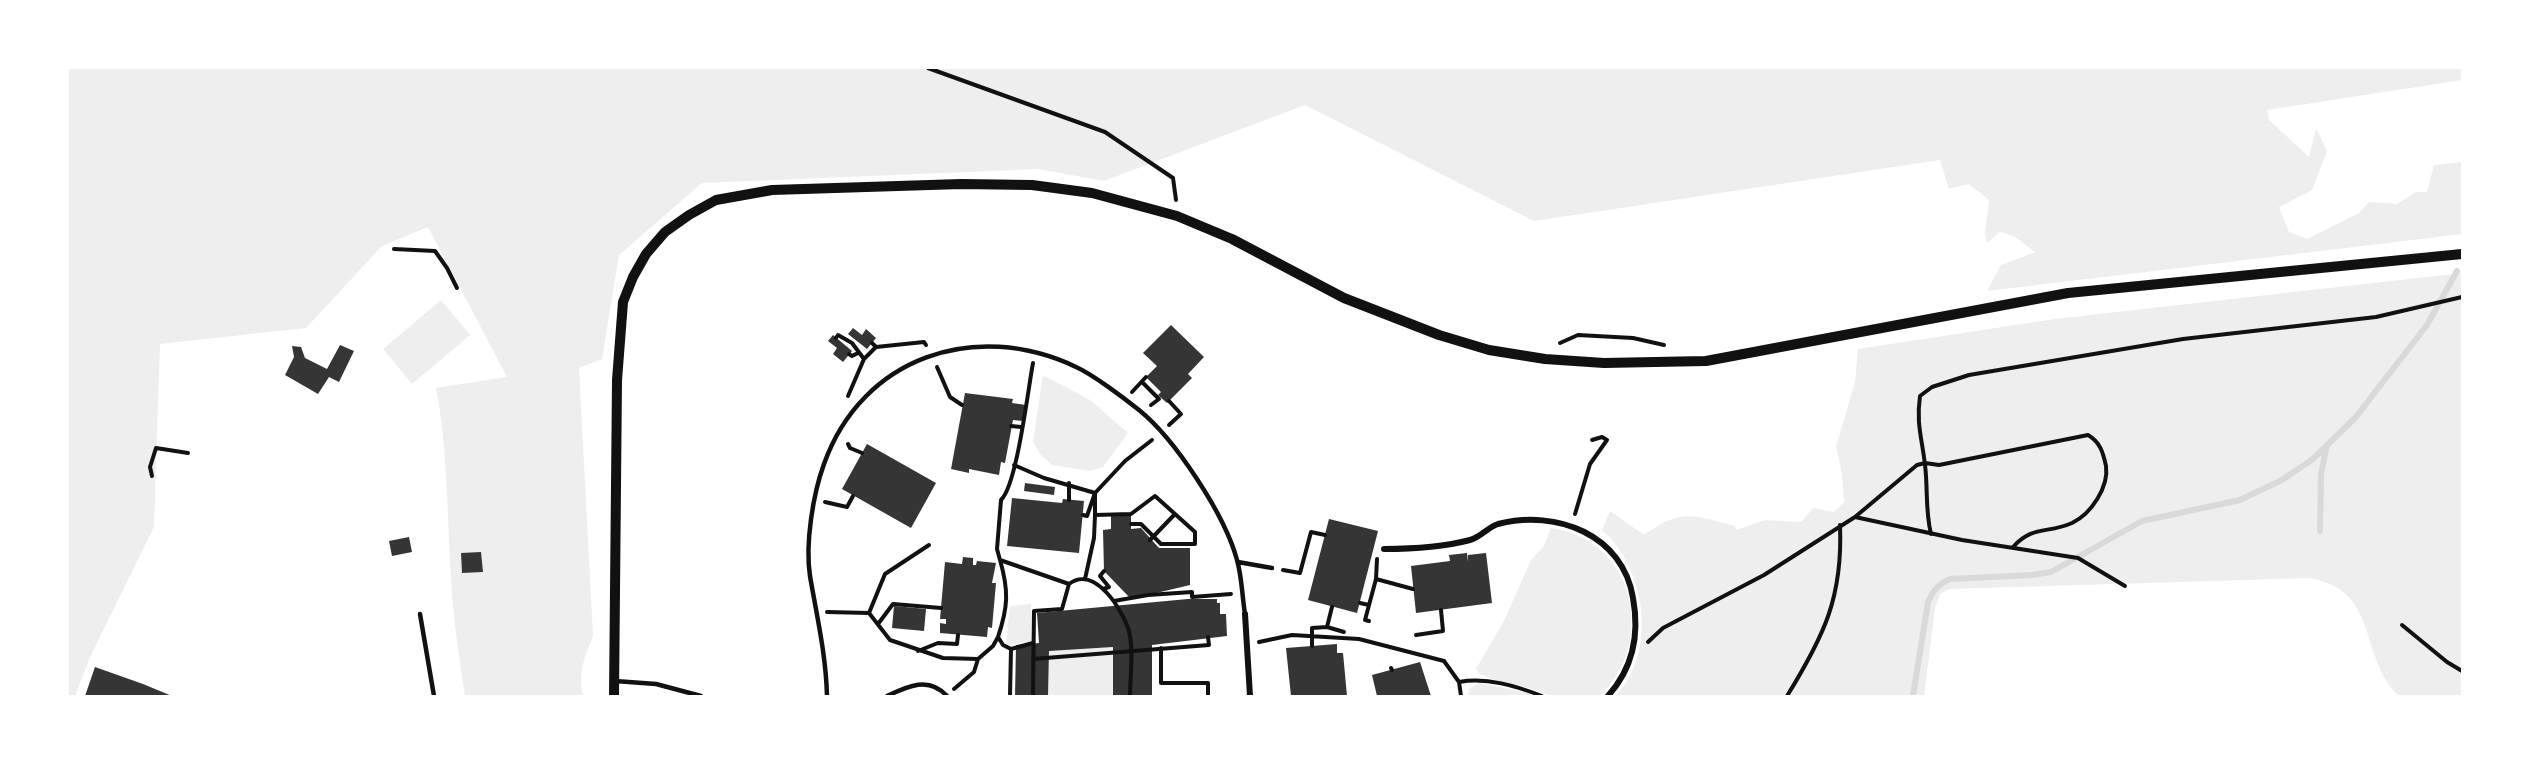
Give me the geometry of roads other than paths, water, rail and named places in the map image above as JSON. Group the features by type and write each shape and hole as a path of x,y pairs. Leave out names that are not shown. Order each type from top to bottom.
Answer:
{"street":[{"path":"614,696 617,380 623,302 646,254 665,232 688,214 716,200 772,190 1003,183 1092,193 1177,216 1232,239 1344,298 1387,316 1489,350 1545,359 1624,363 1706,361 2068,293 2463,254"},
{"path":"1384,549 1412,549 1473,540 1496,525 1530,520 1571,526 1602,541 1617,557 1627,575 1635,606 1635,650 1622,679 1608,696"},
{"path":"1245,614 1250,696"}],"lane":[{"path":"827,696 826,668 810,574 814,499 824,464 844,422 878,384 927,356 949,350 987,346 1010,347 1035,353 1076,367 1139,410 1161,433 1204,491 1227,531 1238,562 1245,614"},
{"path":"1238,562 1272,568"},
{"path":"420,614 434,696"},
{"path":"615,681 656,684 701,696"},
{"path":"887,696 912,684 926,684 939,688 947,696"}],"waterway":[{"path":"1913,696 1928,602 1939,586 1950,579 2051,572 2142,521 2240,500 2282,480 2313,459 2355,418 2427,325 2457,271"},
{"path":"2320,531 2321,474 2327,445"}]}
